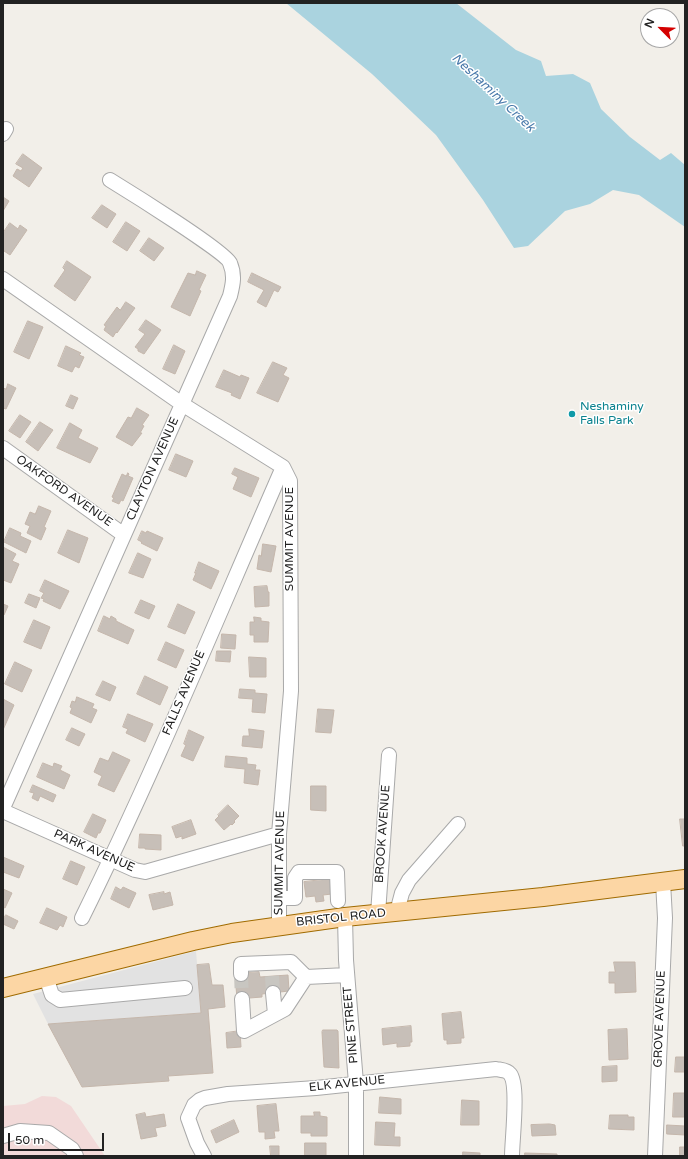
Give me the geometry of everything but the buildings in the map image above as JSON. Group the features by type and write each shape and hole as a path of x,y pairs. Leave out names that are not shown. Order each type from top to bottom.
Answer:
{"main road":[{"name":"BRISTOL ROAD","path":"3,988 193,941 279,925 341,909 378,914 543,897 685,879"}],"street":[{"name":"CLAYTON AVENUE","path":"3,808 230,296 234,278 230,262 212,247 110,180"},
{"path":"3,279 182,404 283,467"},
{"name":"OAKFORD AVENUE","path":"4,453 124,535"},
{"name":"SUMMIT AVENUE","path":"279,925 279,834 291,691 290,481 283,467"},
{"name":"FALLS AVENUE","path":"82,918 111,859 153,766 283,467"},
{"name":"BROOK AVENUE","path":"378,914 389,755"},
{"name":"PARK AVENUE","path":"3,811 135,870 145,872 279,834"},
{"path":"397,912 402,893 409,880 458,824"},
{"name":"PINE STREET","path":"279,898 295,898 295,878 299,872 337,872 356,1083 356,1156"},
{"name":"GROVE AVENUE","path":"655,1156 665,918 663,882"},
{"path":"241,974 241,964 271,970 291,962 306,977 347,975"},
{"path":"242,999 244,1030 284,1009 306,977"},
{"path":"46,978 52,996 60,1000 185,988"},
{"path":"273,993 274,1014"},
{"name":"ELK AVENUE","path":"204,1156 189,1124 188,1118 194,1105 200,1100 206,1098 228,1094 316,1088 496,1069 504,1070 509,1073 512,1076 514,1086 515,1103 512,1156"},
{"path":"3,1136 20,1131 49,1133 72,1149 76,1156"}],"shaded area":[{"path":"196,951 201,1013 48,1024 33,994"},
{"path":"42,1096 56,1097 71,1106 105,1156 3,1156 3,1106 25,1104"}],"water":[{"name":"Neshaminy Creek","path":"286,3 456,3 516,50 541,61 546,76 573,74 590,83 601,109 630,137 660,160 671,153 685,165 685,227 639,195 613,190 590,204 565,211 528,246 514,248 483,200 436,135 372,74"}],"tunnel":[{"path":"241,974 242,999"},
{"path":"272,976 273,993"}],"place":[{"name":"Neshaminy Falls Park","path":"572,414"}]}
